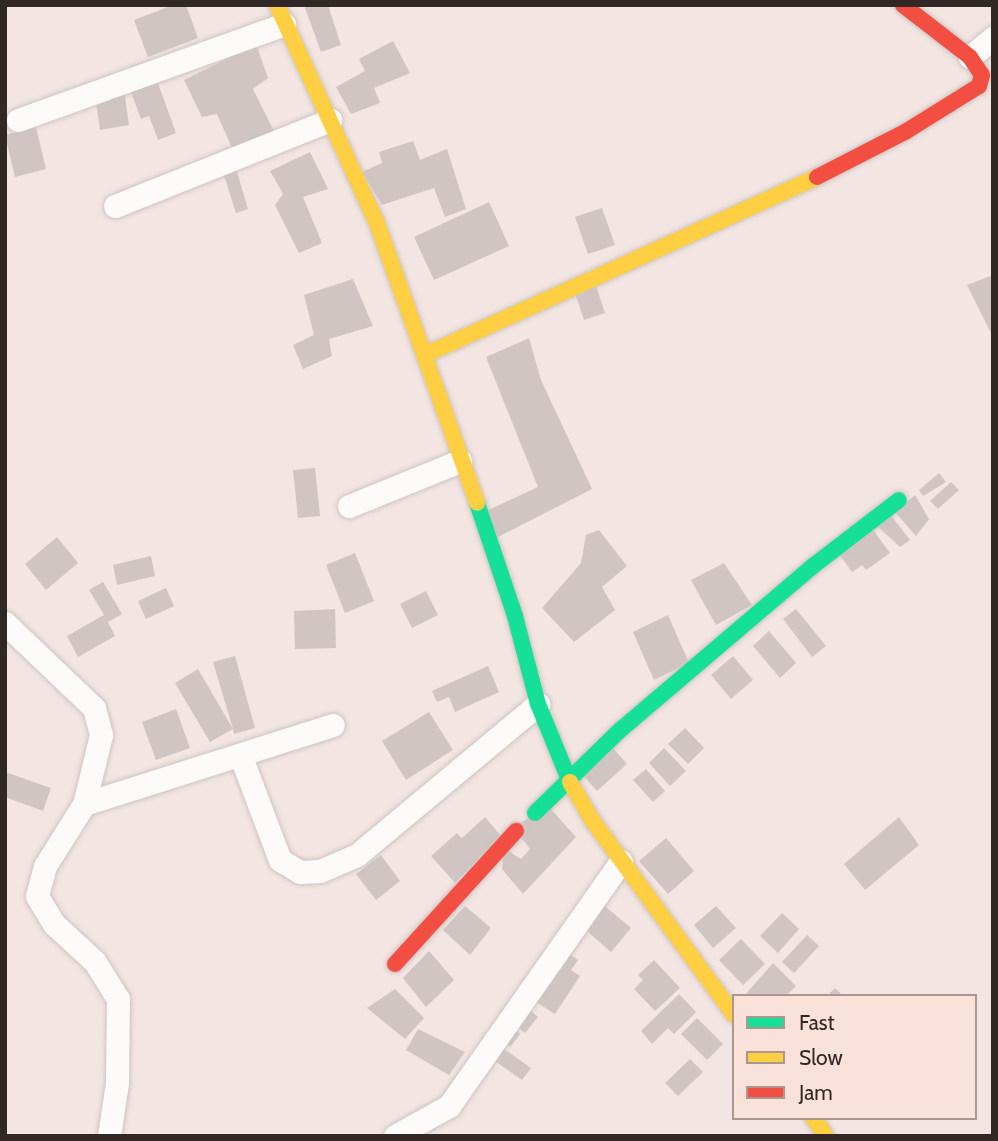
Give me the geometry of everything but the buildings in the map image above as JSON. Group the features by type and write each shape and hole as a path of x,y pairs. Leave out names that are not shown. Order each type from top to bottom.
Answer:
{"street":[{"path":"427,354 755,208 905,132 979,86 982,75 970,57 903,5"},
{"path":"18,120 280,14 377,223 427,354 460,461 515,617 538,705 568,777 621,861 732,1012"},
{"path":"970,57 993,38"},
{"path":"115,205 330,120"},
{"path":"349,506 460,461"},
{"path":"535,813 568,777 803,574 899,500"},
{"path":"5,623 94,708 101,734 84,804 45,866 37,896 54,924 95,961 118,999 117,1083 108,1136"},
{"path":"241,757 280,860 300,872 320,871 357,855 538,705"},
{"path":"84,804 241,757 333,724"},
{"path":"395,964 516,831"},
{"path":"395,1136 449,1106 621,861"},
{"path":"814,1120 826,1136"}],"traffic: fast":[{"path":"535,813 618,732 813,566 899,500"},
{"path":"477,503 515,616 538,704 570,782"}],"traffic: slow":[{"path":"277,5 377,223 477,503"},
{"path":"427,354 817,177"},
{"path":"570,782 592,820 732,1012"},
{"path":"814,1120 826,1136"}],"traffic: jam":[{"path":"817,177 905,132 979,86 982,75 970,57 903,5"},
{"path":"395,964 516,831"}]}
